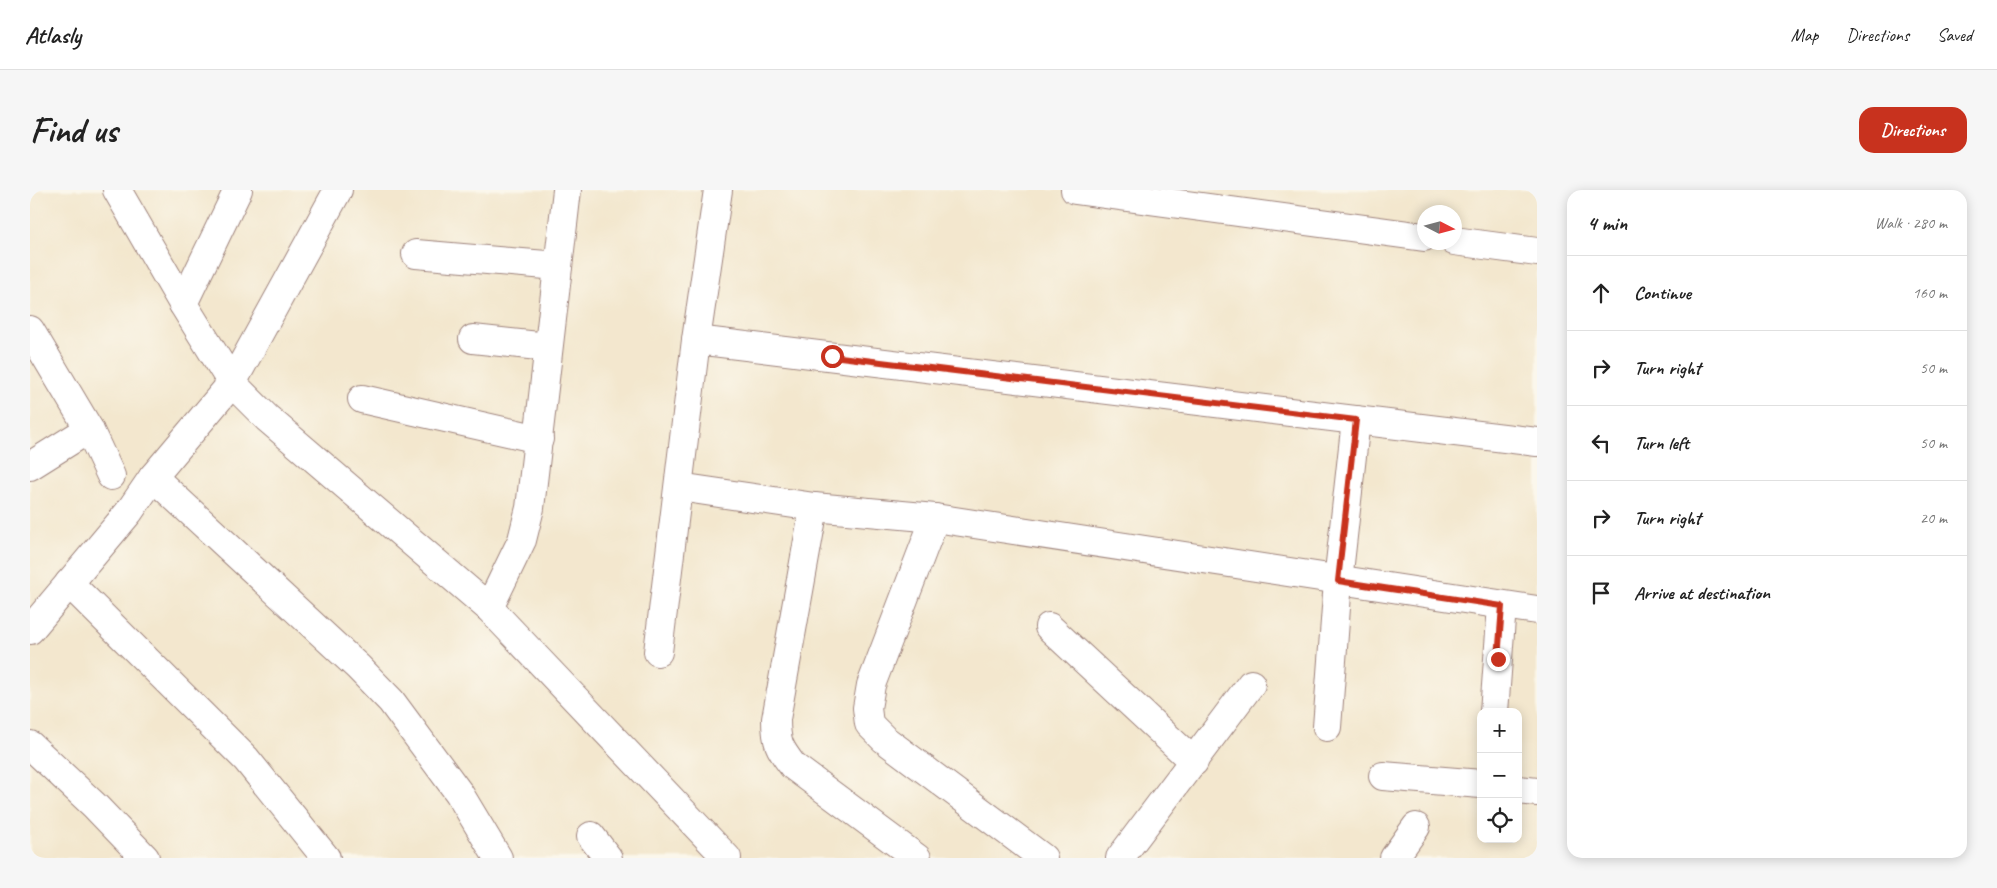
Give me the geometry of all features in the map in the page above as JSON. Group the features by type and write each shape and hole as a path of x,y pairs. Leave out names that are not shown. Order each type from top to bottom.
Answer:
{"street":[{"path":"117,190 183,304 232,382 267,418 489,608 726,858"},
{"path":"183,304 238,190"},
{"path":"30,630 129,512 153,477 232,382 338,190"},
{"path":"489,608 522,540 530,508 540,439 548,347 568,190"},
{"path":"658,652 696,340 718,190"},
{"path":"1075,190 1417,236"},
{"path":"1462,242 1537,252"},
{"path":"416,254 558,266"},
{"path":"30,330 89,429 112,476"},
{"path":"473,339 548,347"},
{"path":"696,340 1537,442"},
{"path":"362,399 540,439"},
{"path":"1327,726 1338,581 1356,420"},
{"path":"30,466 89,429"},
{"path":"153,477 358,667 391,701 459,793 498,858"},
{"path":"679,487 814,507 935,518 1537,610"},
{"path":"814,507 776,719 776,737 782,751 793,766 917,858"},
{"path":"935,518 871,686 868,708 869,724 884,739 1043,858"},
{"path":"69,583 240,753 326,858"},
{"path":"1494,708 1502,606"},
{"path":"1049,627 1194,762"},
{"path":"1133,854 1194,762 1251,684"},
{"path":"30,746 100,812 145,858"},
{"path":"1383,776 1477,784"},
{"path":"1522,790 1537,792"},
{"path":"1394,858 1416,827"},
{"path":"592,836 608,858"}],"route":[{"path":"832,356 1356,420 1338,581 1502,606 1498,659"}]}
